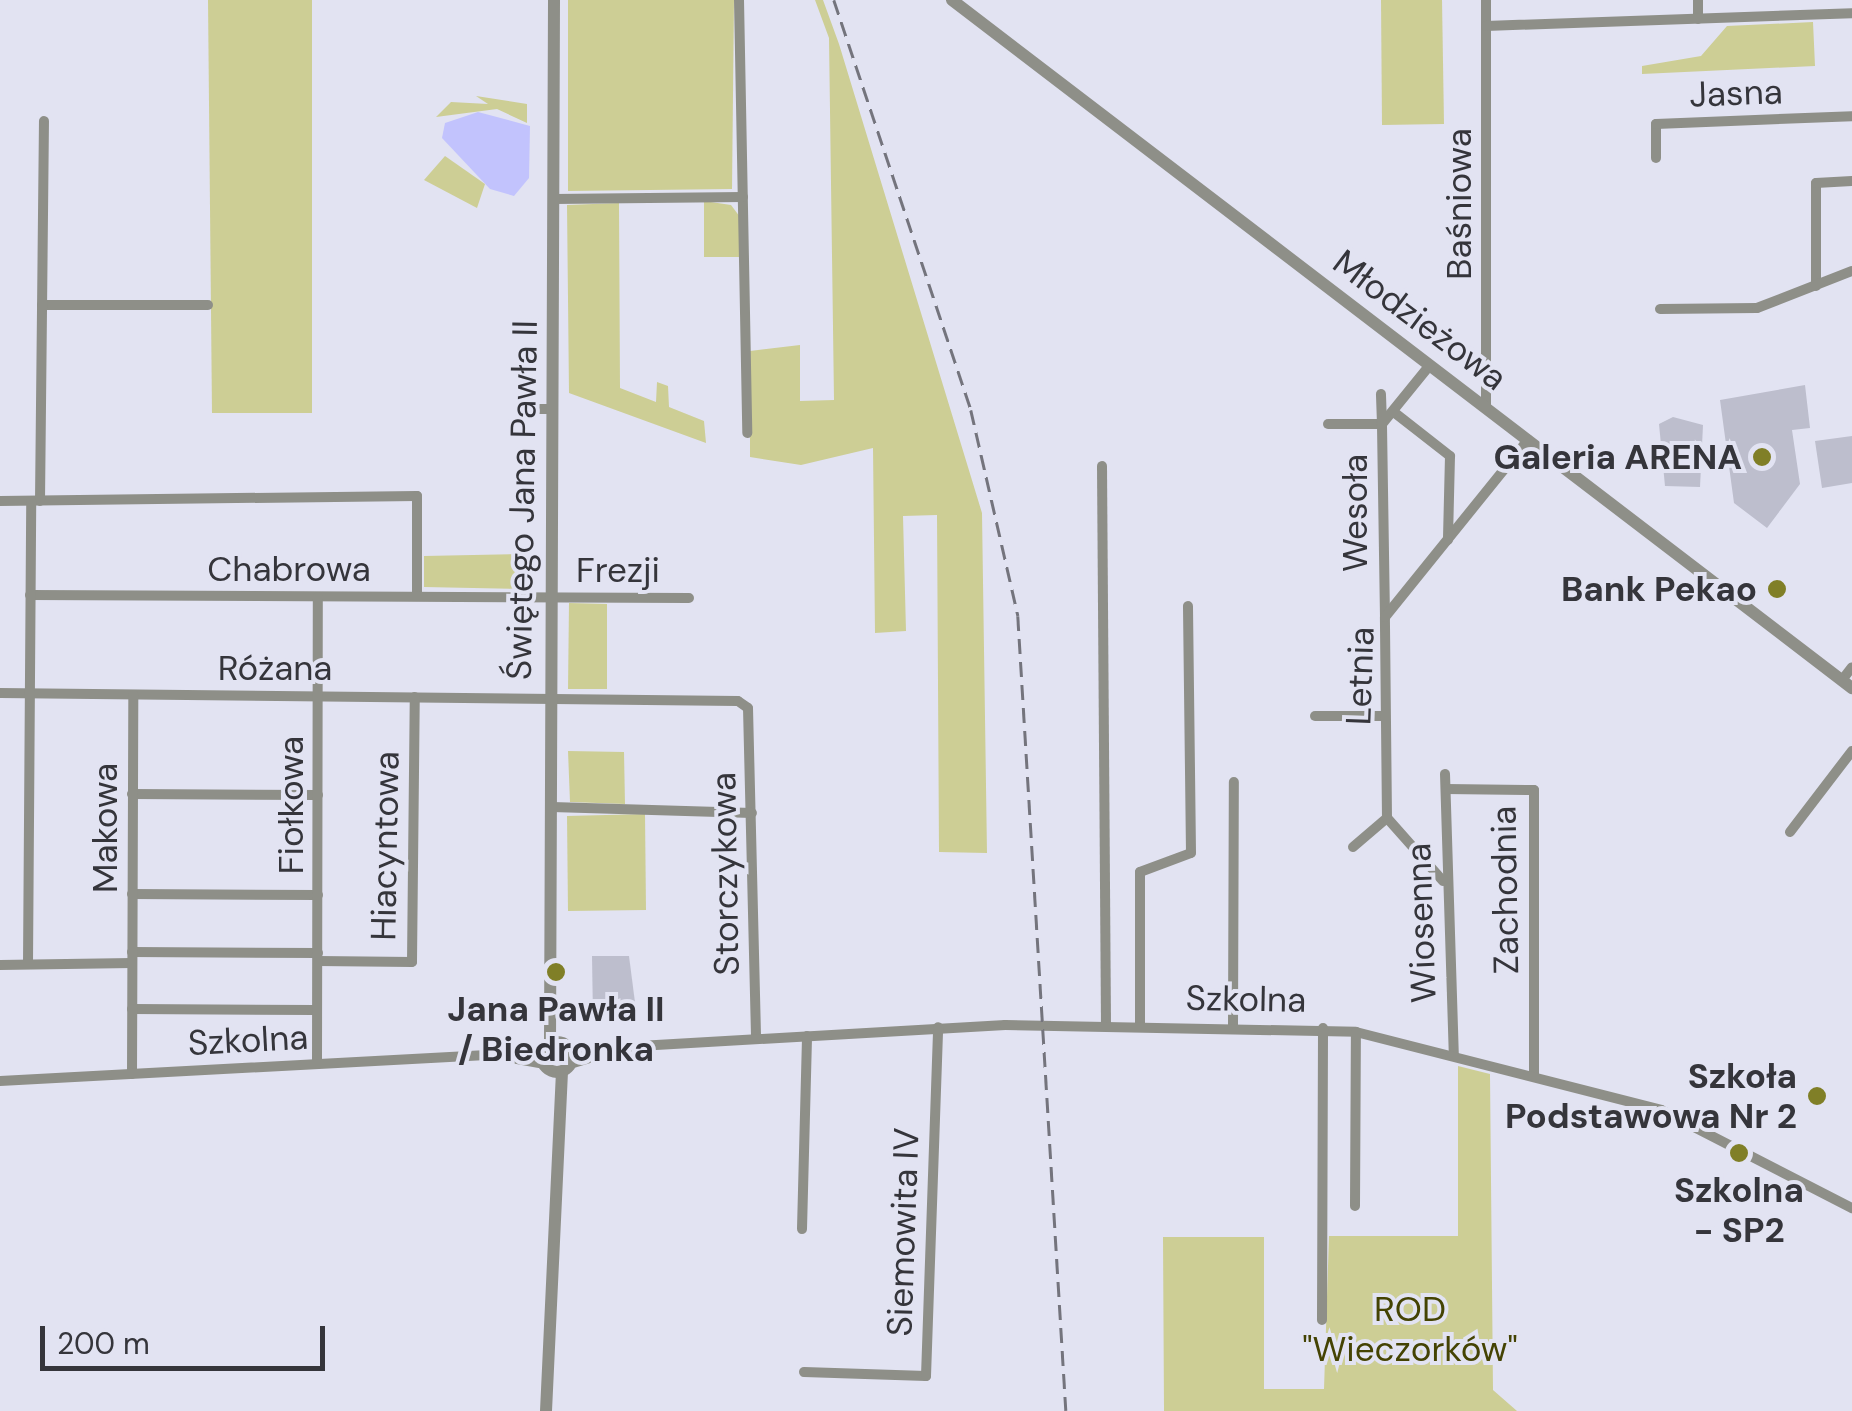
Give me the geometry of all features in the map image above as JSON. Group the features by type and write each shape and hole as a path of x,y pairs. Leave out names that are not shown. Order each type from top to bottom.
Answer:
{"street":[{"name":"Świętego Jana Pawła II","path":"546,1411 556,1057 548,597 553,409 554,0"},
{"path":"739,0 746,433"},
{"name":"Młodzieżowa","path":"952,0 1847,684"},
{"name":"Baśniowa","path":"1486,0 1486,408"},
{"path":"1698,0 1698,19"},
{"path":"1809,0 1809,14"},
{"path":"1486,26 1852,13"},
{"name":"Jasna","path":"1656,158 1656,124 1852,116"},
{"path":"28,964 30,595 42,305 44,121"},
{"path":"1816,286 1816,183 1852,181"},
{"path":"554,199 744,197"},
{"path":"1660,309 1757,308 1852,271"},
{"path":"42,305 208,305"},
{"name":"Wesoła","path":"1385,617 1382,424 1395,413 1430,366"},
{"path":"1328,424 1382,424 1381,394"},
{"path":"532,409 553,409"},
{"path":"1395,413 1450,456 1448,540"},
{"name":"Letnia","path":"1387,818 1385,617 1528,440"},
{"path":"1102,466 1106,1024"},
{"path":"0,501 416,496 417,596"},
{"name":"Chabrowa","path":"30,595 548,597"},
{"name":"Fiołkowa","path":"317,1064 318,596"},
{"name":"Frezji","path":"548,597 688,598"},
{"path":"1140,1024 1140,872 1191,854 1188,606"},
{"path":"1847,684 1852,667"},
{"name":"Różana","path":"0,693 730,698 748,708"},
{"name":"Makowa","path":"132,1074 133,694"},
{"name":"Hiacyntowa","path":"318,957 412,962 415,697"},
{"name":"Storczykowa","path":"748,708 756,1039"},
{"path":"1315,716 1384,716"},
{"path":"1790,832 1852,751"},
{"name":"Wiosenna","path":"1445,774 1443,881 1454,1055"},
{"path":"1234,782 1234,1025"},
{"name":"Zachodnia","path":"1446,789 1534,790 1534,1076"},
{"path":"132,794 318,795"},
{"path":"552,807 752,813"},
{"path":"1353,847 1387,818 1443,881"},
{"path":"132,894 318,895"},
{"path":"0,965 132,957 318,957"},
{"path":"132,1008 316,1010"},
{"name":"Szkolna","path":"0,1081 499,1056 556,1057 938,1027 1140,1024 1323,1028 1454,1055 1662,1110 1852,1208"},
{"name":"Siemowita IV","path":"804,1372 926,1376 938,1027"},
{"path":"1322,1320 1323,1028"},
{"path":"1355,1206 1356,1032"},
{"path":"802,1229 807,1036"}],"green space":[{"path":"208,0 312,0 312,413 212,413"},
{"path":"568,0 734,0 732,189 568,191"},
{"path":"815,0 823,0 839,44 982,513 987,853 939,852 937,515 903,516 906,631 875,633 873,448 801,465 750,457 750,351 800,345 800,401 834,400 829,38"},
{"path":"1381,0 1442,0 1444,124 1382,125"},
{"path":"1813,22 1815,66 1642,74 1642,66 1701,56 1727,26"},
{"path":"476,96 527,104 527,123 497,109 436,117 451,102 488,104"},
{"path":"445,156 485,184 477,208 424,180"},
{"path":"704,201 731,205 740,217 741,257 704,257"},
{"path":"619,203 620,388 656,402 657,382 668,386 669,407 704,421 706,443 569,393 567,205"},
{"path":"527,554 519,589 424,587 424,556"},
{"path":"569,603 607,604 607,689 568,689"},
{"path":"568,751 624,752 625,804 570,802"},
{"path":"645,814 646,910 568,911 567,816"},
{"name":"ROD \"Wieczorków\"","path":"1458,1066 1490,1074 1493,1390 1517,1411 1164,1411 1163,1237 1264,1237 1264,1389 1324,1389 1329,1236 1458,1236"}],"water":[{"path":"478,112 530,126 529,178 514,196 490,189 442,138 445,123"}],"building":[{"name":"Galeria ARENA","path":"1805,385 1810,428 1792,430 1800,484 1767,528 1734,503 1720,400"},
{"path":"1673,417 1703,425 1700,487 1665,486 1659,424"},
{"path":"1852,436 1852,483 1822,488 1815,441"},
{"path":"592,956 629,956 637,1018 593,1018"}],"railway":[{"path":"834,0 971,410 1018,616 1066,1411"}],"place":[{"name":"Galeria ARENA","path":"1762,457"},
{"name":"Bank Pekao","path":"1777,589"},
{"name":"Jana Pawła II / Biedronka","path":"556,972"},
{"name":"Szkoła Podstawowa Nr 2","path":"1817,1096"},
{"name":"Szkolna - SP2","path":"1739,1153"}]}
